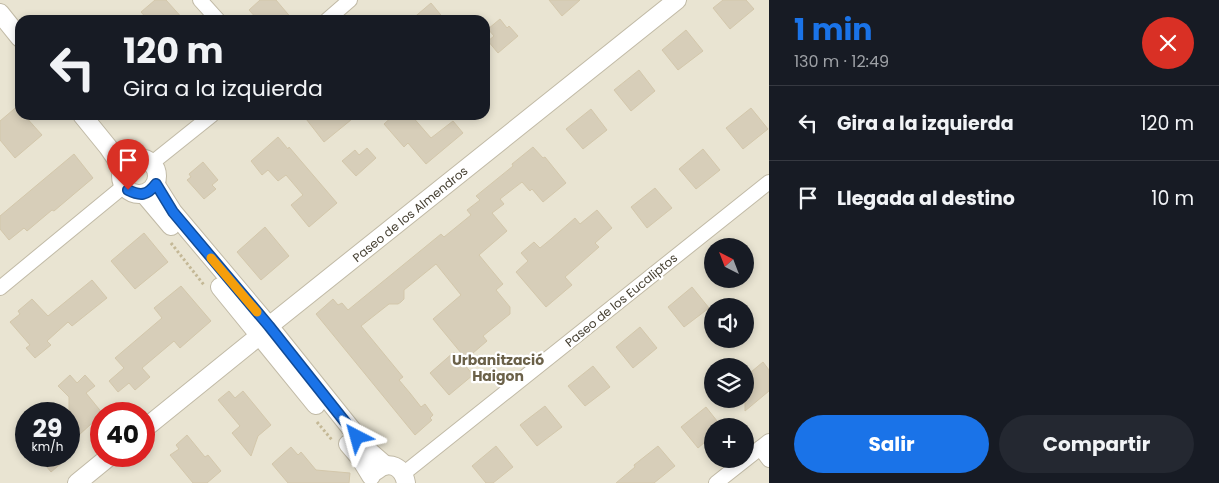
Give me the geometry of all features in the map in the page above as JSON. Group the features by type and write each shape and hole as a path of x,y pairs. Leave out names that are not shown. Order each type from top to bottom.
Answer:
{"street":[{"path":"2,0 15,16"},
{"path":"200,0 214,15"},
{"path":"333,15 350,0"},
{"name":"Paseo de los Almendros","path":"155,420 677,0"},
{"path":"0,13 15,32"},
{"path":"86,120 108,147 134,169 157,170 158,178 150,189 136,194 128,190 134,169"},
{"path":"98,120 134,169"},
{"path":"0,288 134,169 205,120"},
{"name":"Paseo de los Eucaliptos","path":"404,478 769,182"},
{"path":"150,189 173,212 264,331 369,451 375,475 391,465 400,470 404,478"},
{"path":"716,483 764,445 769,460"},
{"path":"77,483 97,467"}],"shaded area":[{"path":"0,0 769,0 769,483 0,483"}],"building":[{"path":"155,0 166,0 180,15 144,15 141,12"},
{"path":"260,0 276,0 289,15 254,15 249,10"},
{"path":"549,0 580,0 562,16"},
{"path":"723,0 746,0 754,9 730,29 713,8"},
{"path":"431,3 441,15 417,15"},
{"path":"500,19 507,28 509,26 518,36 498,53 490,43 490,39 494,36 490,31 490,27"},
{"path":"686,30 703,51 678,70 662,50"},
{"path":"639,70 655,91 631,111 614,90"},
{"path":"15,108 15,120 28,120 42,135 15,158 0,140 0,121"},
{"path":"751,108 768,129 743,149 726,128"},
{"path":"591,109 607,130 583,149 566,129"},
{"path":"307,120 351,120 324,142"},
{"path":"388,120 415,120 431,138 453,121 463,133 426,164 408,143 404,147 384,124"},
{"path":"278,137 288,149 289,147 337,203 309,227 291,205 303,195 286,175 278,181 268,170 262,175 251,161"},
{"path":"533,147 543,158 545,157 566,183 543,202 532,189 530,191 522,182 500,199 504,204 492,213 507,231 479,255 503,284 496,290 510,307 510,314 483,336 487,341 466,359 433,319 461,295 436,264 404,290 404,299 401,302 389,304 361,326 403,377 399,380 421,407 425,404 433,415 430,418 432,420 415,435 316,314 333,299 338,305 342,303 348,310 441,234 444,237 471,215 467,210 480,200 476,196"},
{"path":"367,148 376,158 356,176 342,161 355,150 359,155"},
{"path":"703,149 720,170 696,189 679,169"},
{"path":"74,154 93,178 27,231 24,228 9,240 0,229 0,216"},
{"path":"203,162 218,180 212,185 216,189 204,199 187,180 191,177 189,174"},
{"path":"655,188 672,208 647,228 631,207"},
{"path":"597,210 612,228 595,243 599,247 565,277 572,285 546,307 516,272 528,261 521,253 534,242 540,248 575,218 580,224"},
{"path":"265,227 289,256 261,280 237,252"},
{"path":"144,233 168,262 135,289 111,261"},
{"path":"92,280 107,298 72,326 68,322 47,341 51,345 35,358 26,348 30,345 10,322 20,314 18,311 32,299 48,316"},
{"path":"181,286 211,321 180,348 174,341 142,368 150,377 135,390 129,383 118,392 109,381 124,368 115,358 162,318 154,308"},
{"path":"692,287 704,302 704,312 684,327 668,307"},
{"path":"640,327 657,348 633,368 616,347"},
{"path":"454,352 473,375 449,395 430,373"},
{"path":"763,362 769,370 769,391 754,404 754,370"},
{"path":"593,366 610,387 585,406 568,386"},
{"path":"70,375 77,383 85,375 95,386 86,393 93,402 90,402 90,425 80,434 80,402 69,402 69,397 58,386"},
{"path":"229,391 235,398 243,391 271,425 258,436 251,456 232,433 240,426 218,400"},
{"path":"545,406 562,427 537,446 520,425"},
{"path":"705,408 715,418 704,418 704,443 698,448 681,427"},
{"path":"187,435 205,457 208,455 221,471 207,483 193,483 170,455 179,449 176,445"},
{"path":"496,446 513,467 493,483 486,483 472,466"},
{"path":"658,446 675,466 654,483 616,483 635,467 634,465"},
{"path":"291,447 298,455 301,452 316,470 350,473 349,483 288,483 272,464"},
{"path":"47,467 57,467 51,472"}],"slow traffic":[{"path":"211,258 257,312"}],"district":[{"name":"Urbanització Haigon","path":"498,368"}],"route":[{"path":"128,190 136,194 144,194 152,190 156,184 173,212 269,326 357,437"}]}
